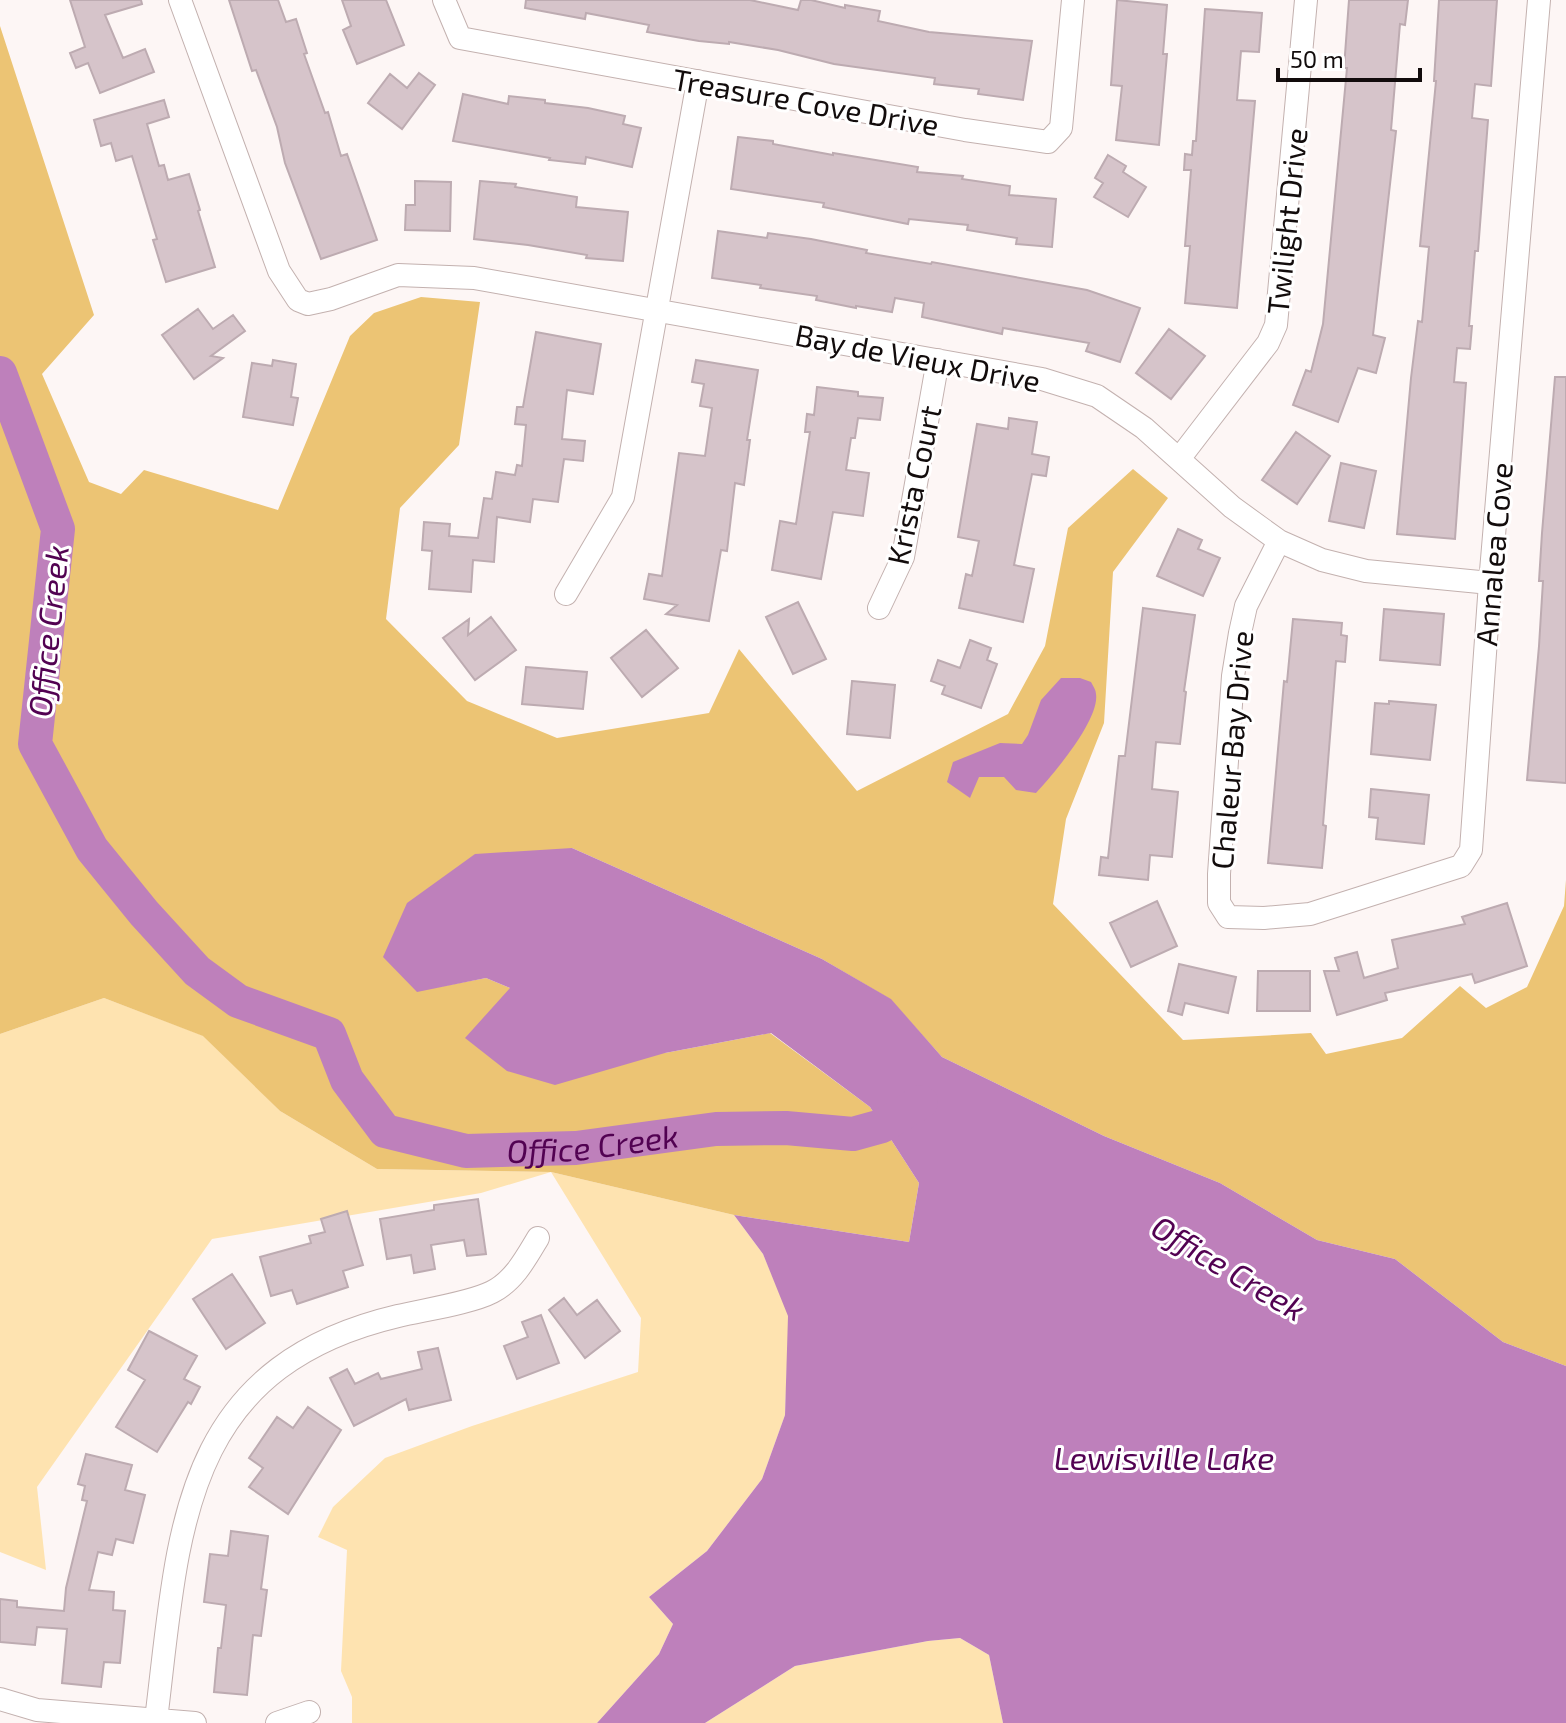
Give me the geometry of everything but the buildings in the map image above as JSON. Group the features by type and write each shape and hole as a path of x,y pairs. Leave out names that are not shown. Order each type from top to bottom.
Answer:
{"street":[{"name":"Bay de Vieux Drive","path":"180,0 279,271 298,300 308,304 331,299 398,275 474,278 1042,379 1097,396 1144,428 1232,507 1279,541 1322,560 1366,571 1490,583"},
{"name":"Treasure Cove Drive","path":"444,0 460,38 965,130 1048,142 1061,128 1073,0"},
{"name":"Twilight Drive","path":"1179,459 1268,343 1276,325 1306,0"},
{"name":"Annalea Cove","path":"1228,917 1310,914 1461,866 1471,850 1539,0"},
{"path":"566,594 623,497 698,81"},
{"name":"Krista Court","path":"879,608 903,557 938,360"},
{"name":"Chaleur Bay Drive","path":"1228,917 1219,903 1219,874 1233,676 1246,606 1279,541"},
{"path":"156,1720 176,1554 189,1504 223,1426 239,1404 269,1377 307,1351 344,1333 492,1292 522,1266 538,1238"},
{"path":"0,1699 37,1710 195,1723"},
{"path":"277,1723 309,1712"}],"shaded area":[{"path":"0,26 94,315 42,374 89,482 121,494 144,470 278,510 350,336 374,313 421,297 480,302 459,445 400,508 386,619 467,701 557,738 709,713 739,649 857,791 1008,714 1045,646 1068,528 1133,469 1168,498 1113,572 1104,723 1066,819 1053,904 1183,1040 1311,1033 1326,1054 1402,1038 1460,986 1486,1008 1527,987 1564,906 1566,880 1566,1366 1503,1342 1395,1259 1317,1240 1220,1183 1104,1136 942,1057 890,999 822,959 572,848 417,991 486,978 665,1053 770,1033 870,1107 919,1183 909,1242 734,1215 551,1172 377,1169 280,1111 203,1036 104,998 0,1034"},
{"path":"104,998 204,1036 280,1111 377,1169 551,1172 481,1193 212,1239 37,1487 46,1570 0,1552 0,1034"},
{"path":"551,1172 734,1215 763,1254 789,1316 785,1415 762,1479 707,1551 649,1597 673,1624 659,1654 597,1723 352,1723 352,1697 341,1671 347,1550 318,1537 333,1507 385,1458 638,1372 641,1318"},
{"path":"960,1638 989,1655 1003,1723 705,1723 795,1666"}],"water":[{"path":"1061,678 1080,678 1091,682 1096,692 1095,705 1074,746 1036,793 1016,790 1004,777 979,777 970,798 947,782 953,762 1000,743 1022,744 1041,700"},
{"name":"Lewisville Lake","path":"572,848 822,959 891,999 942,1057 1104,1136 1220,1183 1317,1240 1395,1259 1503,1342 1566,1366 1566,1723 1003,1723 989,1655 960,1638 795,1666 705,1723 597,1723 659,1654 673,1624 649,1597 707,1551 762,1479 785,1415 788,1316 763,1254 734,1215 909,1242 919,1183 870,1107 771,1033 665,1053 555,1085 507,1071 465,1038 510,988 486,978 417,992 383,957 407,903 475,854"}],"waterway":[{"name":"Office Creek","path":"0,373 58,529 35,744 92,849 144,913 197,971 238,1001 329,1034 347,1080 385,1131 466,1151 576,1148 716,1129 786,1128 853,1134 882,1126 921,1102"}]}
